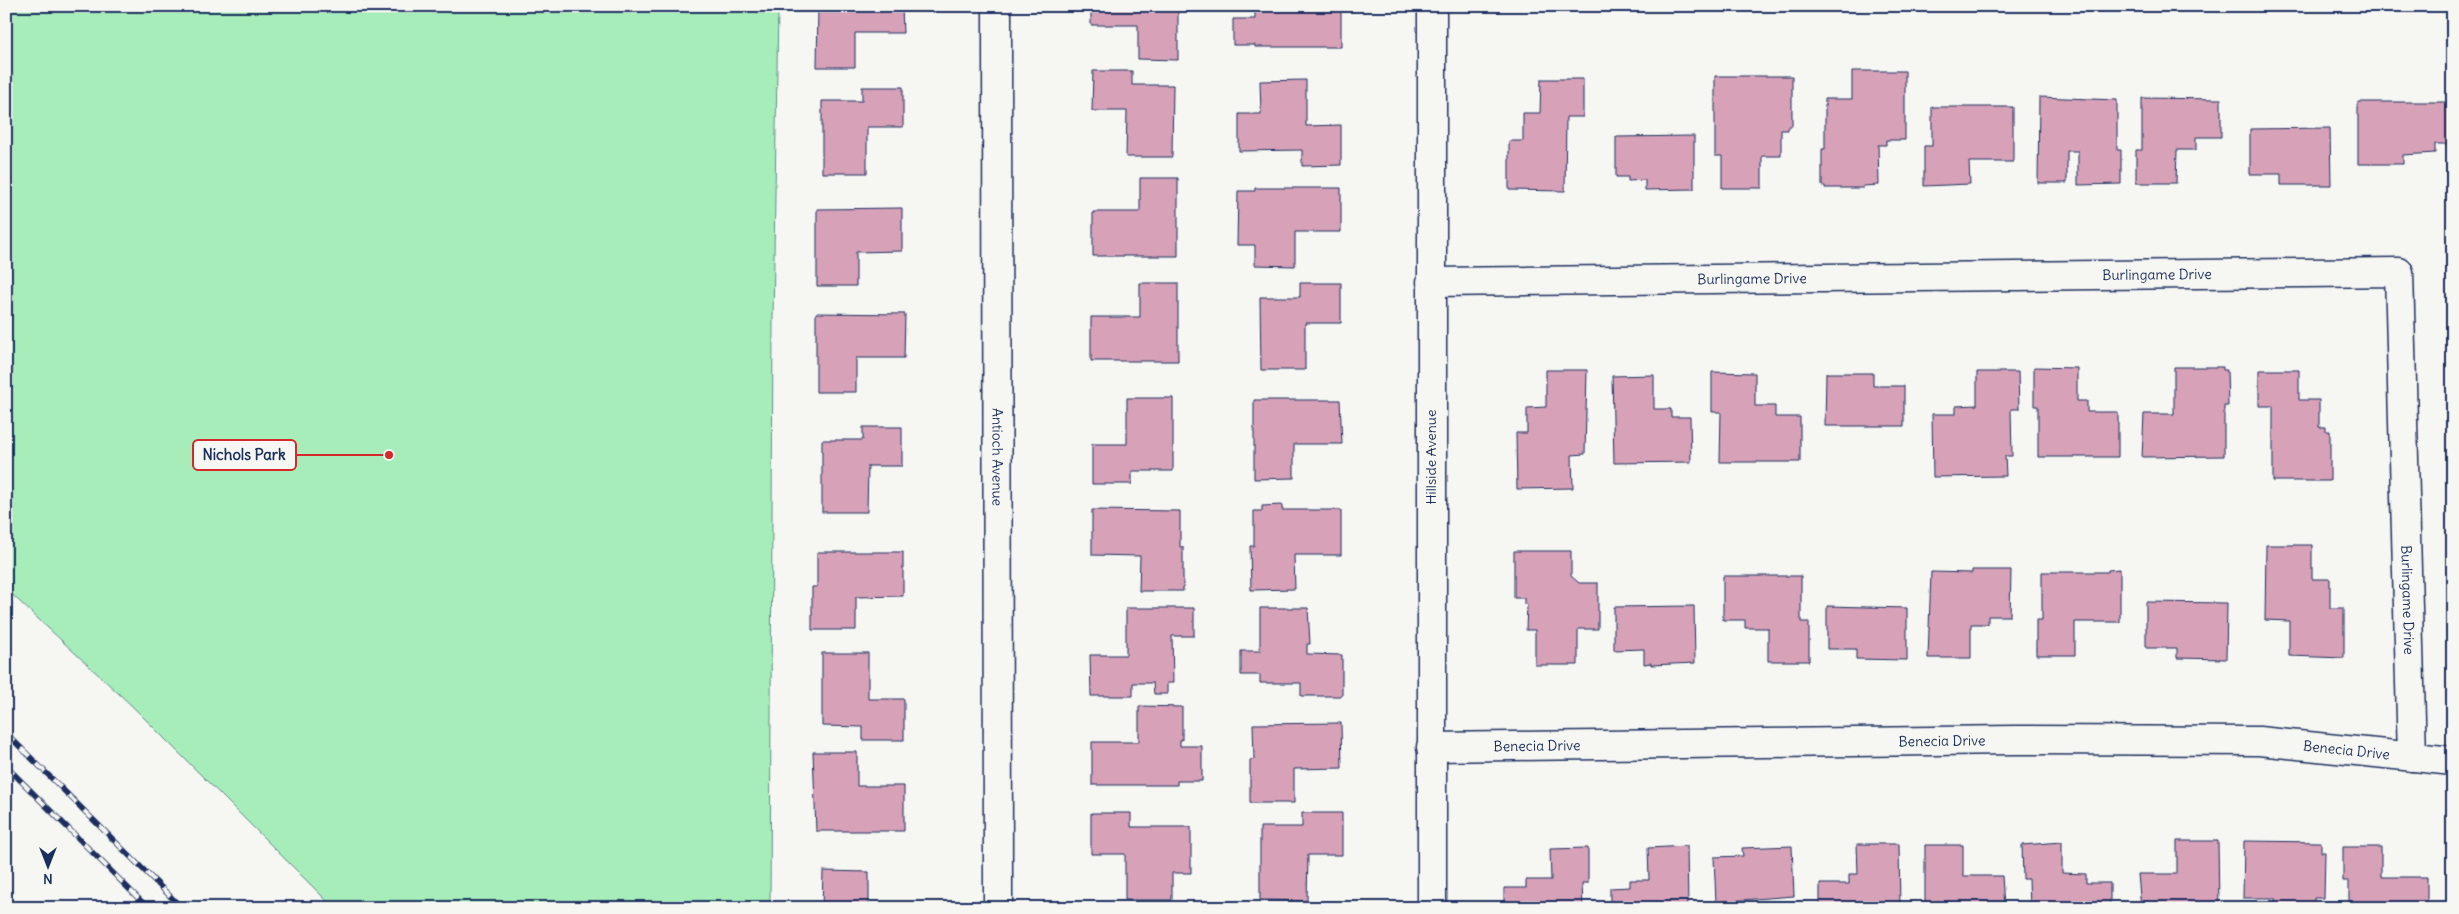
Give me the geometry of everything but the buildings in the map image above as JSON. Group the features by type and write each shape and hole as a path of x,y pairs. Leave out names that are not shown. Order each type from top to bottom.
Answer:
{"street":[{"name":"Antioch Avenue","path":"997,6 998,908"},
{"name":"Hillside Avenue","path":"1432,6 1432,908"},
{"name":"Burlingame Drive","path":"1431,282 2399,272 2412,757"},
{"name":"Benecia Drive","path":"1431,747 2014,740 2250,741 2453,761"}],"green space":[{"path":"6,6 778,6 773,320 770,908 334,908 131,705 6,589"}],"railway":[{"path":"6,733 182,908"},
{"path":"6,766 148,908"}],"place":[{"name":"Nichols Park","path":"389,455"}]}
